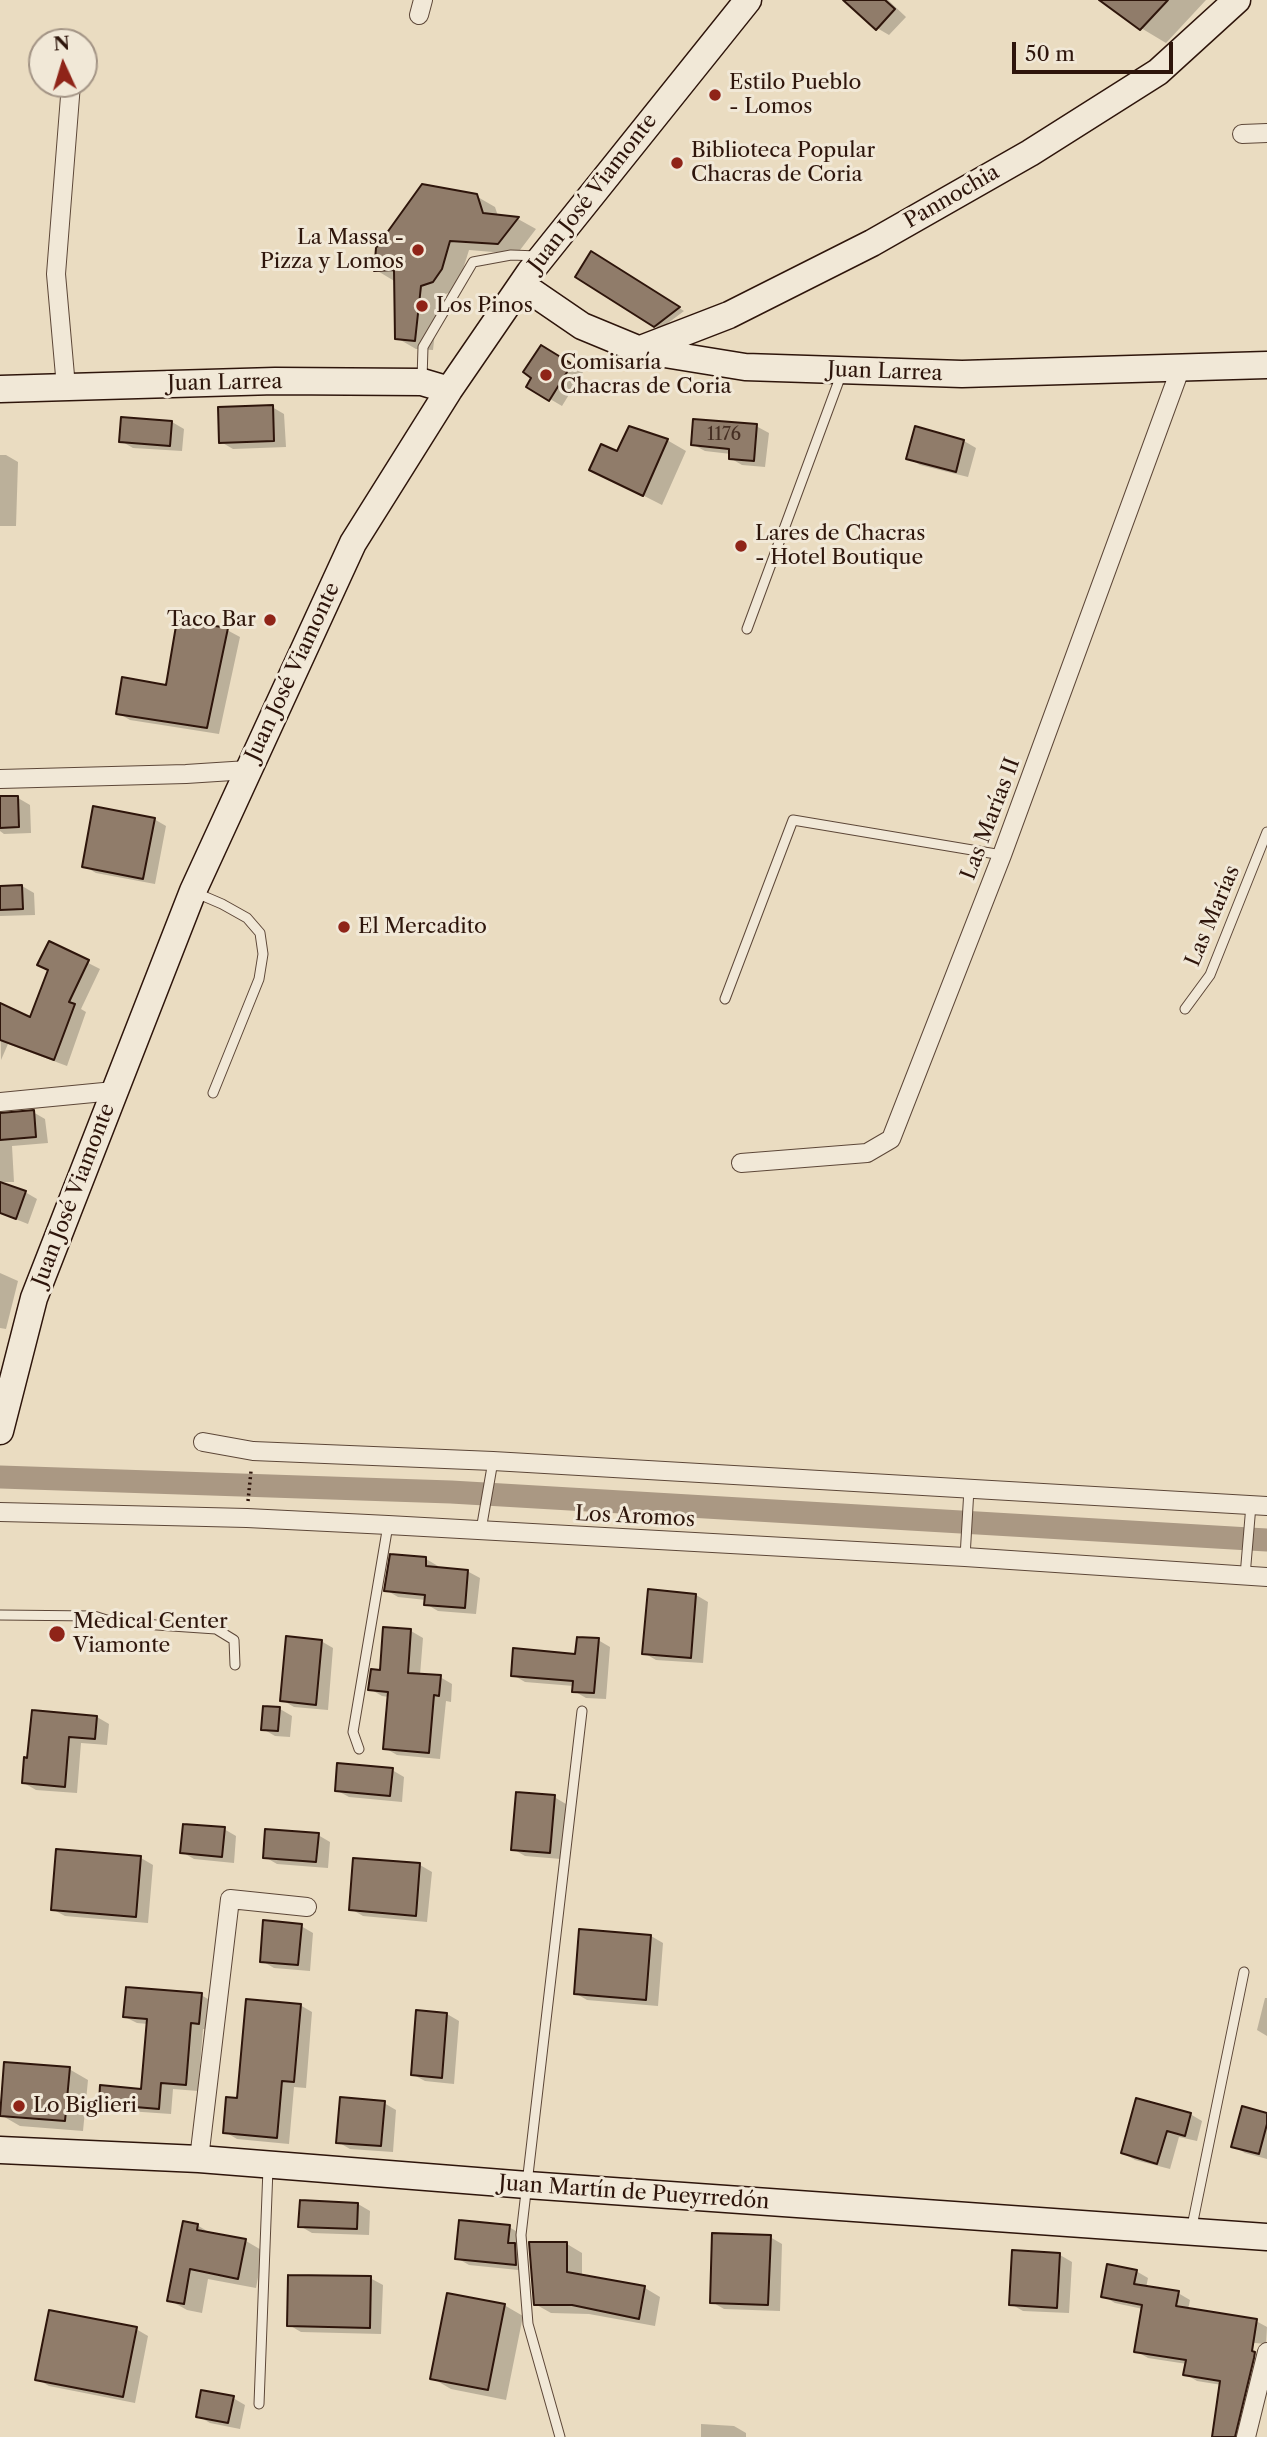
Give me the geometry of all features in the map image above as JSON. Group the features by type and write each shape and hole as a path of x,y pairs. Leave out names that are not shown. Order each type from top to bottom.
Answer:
{"main road":[{"name":"Juan José Viamonte","path":"0,1431 34,1298 193,891 353,542 449,390 543,256 748,0"},
{"name":"Pannochia","path":"640,350 729,315 872,243 1030,153 1158,72 1237,0"},
{"name":"Juan Larrea","path":"522,285 582,326 640,350 745,367 962,374 1267,365"},
{"name":"Juan Larrea","path":"0,389 275,381 422,382 449,390"},
{"name":"Juan Martín de Pueyrredón","path":"0,2150 199,2159 1267,2237"}],"street":[{"path":"66,387 56,274 70,98"},
{"path":"1242,134 1267,133"},
{"name":"Las Marías II","path":"741,1163 867,1153 891,1139 1002,855 1181,368"},
{"path":"0,779 248,770"},
{"path":"0,1102 114,1091"},
{"path":"203,1443 253,1451 493,1461 1259,1506"},
{"name":"Los Aromos","path":"0,1512 247,1518 388,1525 965,1557 1267,1577"},
{"path":"199,2159 230,1899 307,1907"},
{"path":"1245,2437 1267,2351"}],"lane":[{"path":"422,382 423,347 473,262 511,255 543,256"},
{"path":"747,629 842,371"},
{"path":"726,999 793,820 1002,855"},
{"name":"Las Marías","path":"1185,1009 1210,975 1267,832"},
{"path":"193,891 247,918 261,933 263,954 259,979 213,1093"},
{"path":"480,1532 493,1461"},
{"path":"965,1557 969,1489"},
{"path":"1245,1576 1259,1506"},
{"path":"359,1749 353,1732 388,1525"},
{"path":"0,1615 94,1616 113,1622 216,1629 234,1640 234,1665"},
{"path":"560,2437 528,2324 521,2235 582,1711"},
{"path":"1190,2233 1244,1972"},
{"path":"259,2404 268,2166"}],"path":[{"path":"247,1518 253,1451"}],"building":[{"path":"843,0 885,0 895,9 876,30"},
{"path":"1099,0 1168,0 1140,30"},
{"path":"422,184 477,194 483,213 519,217 498,244 450,241 442,269 433,282 421,286 415,341 395,339 394,270 374,271 376,248"},
{"path":"591,251 680,307 654,327 575,277"},
{"name":"Comisaría Chacras de Coria","path":"541,345 572,364 549,401 526,387 531,378 523,372"},
{"path":"273,405 274,441 219,443 218,407"},
{"path":"121,417 172,421 170,446 119,442"},
{"path":"693,419 757,424 754,461 729,459 729,449 691,445"},
{"path":"629,426 668,439 643,496 589,470 601,444 617,451"},
{"path":"915,426 964,440 956,472 906,459"},
{"path":"177,620 228,628 207,728 116,714 122,677 166,685"},
{"path":"0,796 18,796 19,827 0,828"},
{"path":"93,806 155,818 143,879 82,867"},
{"path":"22,885 23,909 0,910 0,886"},
{"path":"49,941 89,960 69,1002 75,1004 54,1060 0,1040 0,1003 30,1017 48,970 37,965"},
{"path":"34,1110 36,1137 0,1140 0,1113"},
{"path":"0,1182 26,1191 16,1219 0,1213"},
{"path":"390,1554 426,1557 426,1566 468,1570 465,1608 424,1605 425,1595 384,1591"},
{"path":"648,1589 696,1594 691,1658 642,1654"},
{"path":"383,1627 411,1629 408,1673 441,1675 439,1696 434,1695 429,1753 383,1749 388,1692 368,1690 371,1669 380,1670"},
{"path":"286,1636 322,1640 316,1705 280,1701"},
{"path":"577,1637 599,1638 594,1693 572,1692 573,1681 511,1676 513,1648 575,1654"},
{"path":"263,1706 280,1707 278,1731 261,1730"},
{"path":"32,1710 97,1716 95,1739 69,1737 65,1787 22,1783"},
{"path":"337,1763 393,1768 390,1796 335,1791"},
{"path":"516,1792 555,1795 550,1853 511,1850"},
{"path":"183,1824 225,1827 222,1857 180,1853"},
{"path":"265,1829 319,1833 316,1862 263,1858"},
{"path":"56,1849 141,1856 136,1917 51,1910"},
{"path":"353,1858 420,1863 416,1916 349,1910"},
{"path":"263,1920 302,1924 298,1965 260,1962"},
{"path":"579,1929 651,1935 646,2000 574,1994"},
{"path":"126,1987 202,1993 199,2024 191,2023 186,2085 161,2083 159,2109 99,2104 100,2085 141,2089 147,2019 123,2017"},
{"path":"246,1999 301,2004 294,2082 282,2081 277,2138 223,2133 226,2097 237,2098"},
{"path":"416,2010 447,2013 442,2078 411,2075"},
{"path":"4,2062 70,2067 65,2121 0,2116"},
{"path":"340,2097 385,2101 381,2146 336,2143"},
{"path":"1136,2098 1191,2113 1185,2136 1167,2131 1157,2164 1121,2153"},
{"path":"1242,2106 1267,2113 1267,2124 1259,2154 1231,2147"},
{"path":"300,2200 358,2203 357,2229 298,2227"},
{"path":"459,2220 510,2225 508,2243 515,2243 516,2265 455,2259"},
{"path":"183,2221 198,2224 197,2230 246,2239 238,2279 190,2269 184,2304 167,2301"},
{"path":"712,2233 771,2235 768,2305 710,2303"},
{"path":"529,2242 567,2242 567,2272 645,2286 639,2319 572,2305 534,2305"},
{"path":"1012,2250 1060,2253 1057,2308 1009,2305"},
{"path":"1107,2264 1137,2270 1134,2284 1179,2291 1176,2306 1257,2319 1252,2351 1255,2352 1254,2358 1235,2437 1212,2437 1220,2381 1183,2375 1186,2360 1134,2352 1142,2305 1101,2297"},
{"path":"288,2275 371,2276 370,2328 287,2326"},
{"path":"447,2293 505,2304 488,2390 430,2379"},
{"path":"49,2310 137,2327 123,2397 35,2380"},
{"path":"201,2390 234,2396 228,2423 196,2417"}],"waterway":[{"path":"0,1477 451,1492 1267,1540"}],"place":[{"name":"Estilo Pueblo - Lomos","path":"715,95"},
{"name":"Biblioteca Popular Chacras de Coria","path":"677,163"},
{"name":"La Massa - Pizza y Lomos","path":"418,250"},
{"name":"Los Pinos","path":"422,306"},
{"name":"Comisaría Chacras de Coria","path":"546,375"},
{"name":"Lares de Chacras - Hotel Boutique","path":"741,546"},
{"name":"Taco Bar","path":"270,620"},
{"name":"El Mercadito","path":"344,927"},
{"name":"Medical Center Viamonte","path":"57,1634"},
{"name":"Lo Biglieri","path":"19,2106"}]}
